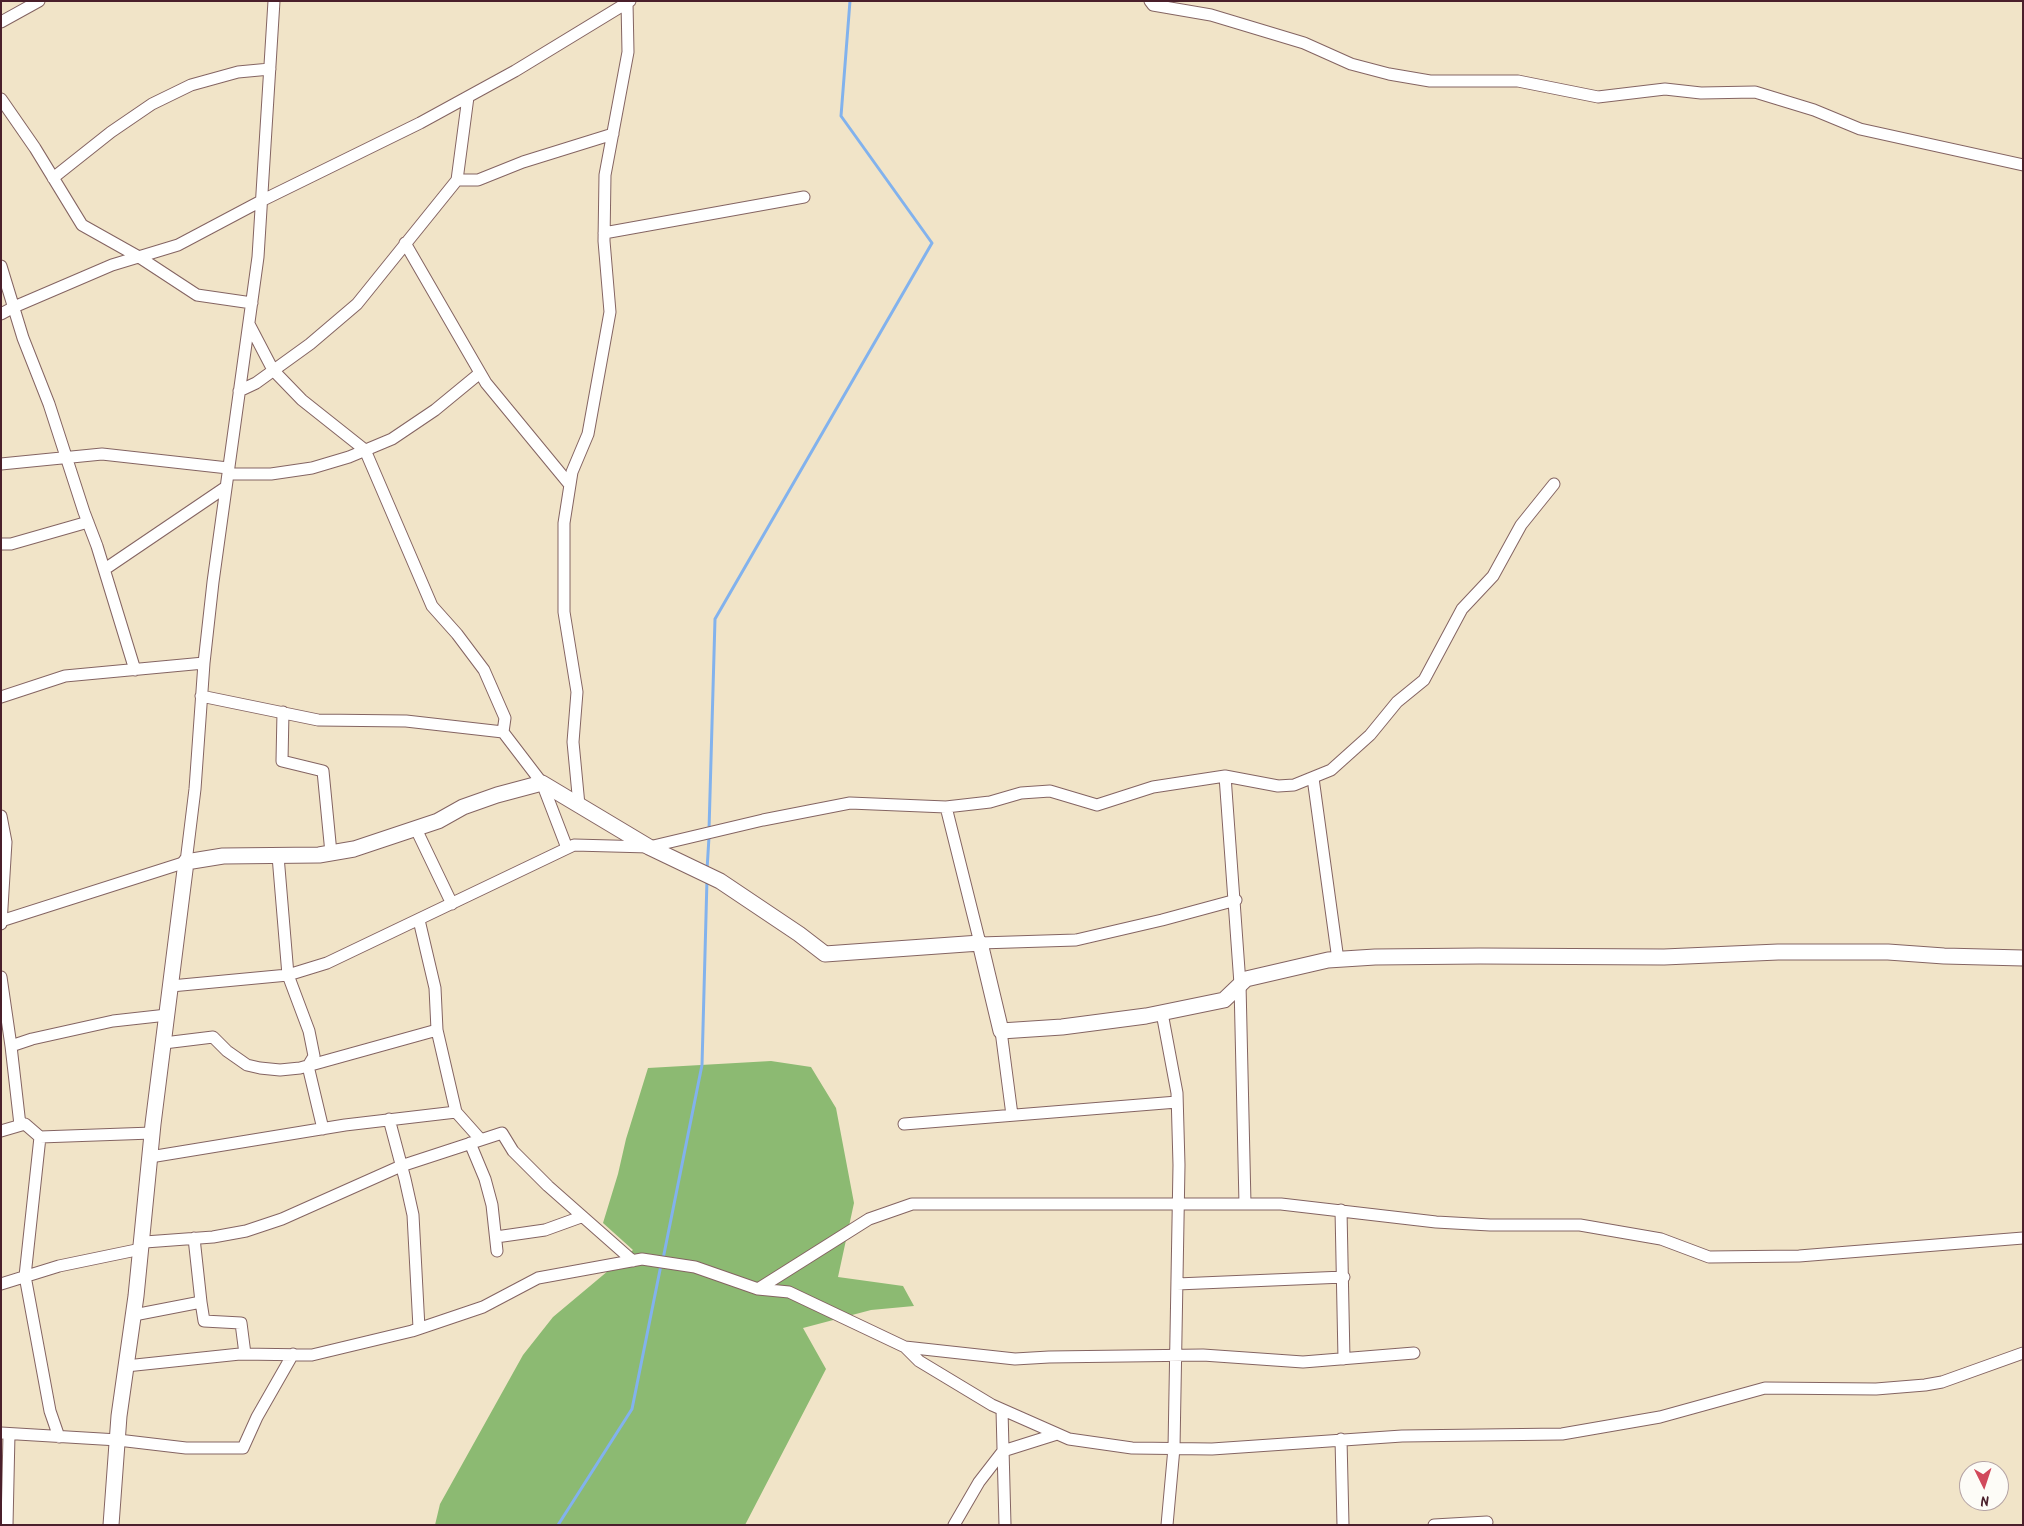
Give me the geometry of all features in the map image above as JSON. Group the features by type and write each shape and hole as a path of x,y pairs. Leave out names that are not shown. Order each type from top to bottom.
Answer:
{"street":[{"path":"1,22 39,1"},
{"path":"111,1525 118,1440 134,1315 152,1133 195,789 204,663 228,471 258,257 274,1"},
{"path":"1150,1 1153,5 1211,15 1304,43 1351,64 1389,74 1430,81 1518,81 1598,97 1665,89 1701,93 1754,92 1814,110 1860,129 2023,165"},
{"path":"1,314 112,265 178,245 261,201 420,123 515,71 628,2"},
{"path":"579,805 573,742 577,692 564,612 564,523 572,472 588,434 610,312 604,233 605,175 628,52 628,2"},
{"path":"53,178 111,132 152,104 191,86 238,72 270,69"},
{"path":"240,391 256,383 310,344 357,304 456,180 468,97"},
{"path":"1,99 82,225 138,257 197,295 252,302"},
{"path":"456,180 478,180 523,162 613,134"},
{"path":"604,233 804,197"},
{"path":"405,243 486,383 570,485"},
{"path":"1,266 23,338 68,458 135,670"},
{"path":"249,324 273,370 302,400 365,450 402,531 432,606 457,634 484,670 505,718 503,732 542,783 567,848"},
{"path":"1,464 102,454 228,471 270,474 312,468 392,439 435,410 480,373"},
{"path":"171,986 288,975 327,963 574,845 649,847 691,839 763,820 850,803 946,807 990,802 1022,793 1050,791 1097,805 1153,787 1225,776 1278,786 1294,786 1331,770 1370,735 1397,702 1424,680 1462,609 1493,576 1521,525 1554,484"},
{"path":"104,568 226,487"},
{"path":"1,544 11,544 88,522"},
{"path":"1,697 65,676 204,663"},
{"path":"201,696 318,720 406,721 503,732"},
{"path":"283,712 282,761 323,771 331,853"},
{"path":"1225,776 1236,900 1240,984 1245,1204"},
{"path":"1313,778 1338,960"},
{"path":"1,816 6,842 1,922 186,862 223,856 320,855 354,849 438,821 463,807 516,789 542,783 649,847 720,881 799,934 825,954 980,943 1076,940 1236,900"},
{"path":"946,807 1001,1031 1012,1115"},
{"path":"416,829 452,904"},
{"path":"278,856 288,975 309,1031 314,1056 308,1066 323,1129"},
{"path":"419,920 435,988 437,1030 456,1112 475,1142 492,1205 498,1250"},
{"path":"1001,1031 1062,1027 1162,1013 1224,1000 1246,979 1328,960 1480,956 1664,958 1778,952 1888,952 1944,956 2023,958"},
{"path":"1,977 20,1125"},
{"path":"1162,1013 1177,1102 1179,1165 1174,1448 1167,1525"},
{"path":"11,1046 32,1039 113,1021 167,1015"},
{"path":"164,1043 213,1037 226,1051 247,1065 280,1070 308,1066 437,1030"},
{"path":"904,1124 1177,1102"},
{"path":"150,1157 323,1129 456,1112"},
{"path":"389,1120 413,1215 419,1328"},
{"path":"1,1132 25,1124 40,1137 152,1133"},
{"path":"1,1284 60,1266 141,1249 145,1242 246,1232 401,1166 502,1133 513,1151 582,1217 633,1261"},
{"path":"40,1137 25,1276 50,1411 59,1437"},
{"path":"758,1289 868,1219 912,1204 1281,1204 1436,1222 1490,1225 1580,1224 1661,1239 1709,1257 1799,1256 2023,1238"},
{"path":"1342,1210 1344,1359"},
{"path":"496,1238 545,1230 582,1217"},
{"path":"194,1238 204,1321 241,1323 245,1354"},
{"path":"126,1366 245,1354 312,1355 367,1343 483,1307 538,1278 642,1259 695,1267 758,1289 788,1292 905,1347 1015,1359 1203,1355 1303,1362 1414,1353"},
{"path":"1177,1284 1344,1277"},
{"path":"134,1315 201,1302"},
{"path":"905,1347 919,1361 1002,1410 1069,1439 1132,1448 1212,1449 1402,1436 1562,1434 1660,1417 1765,1388 1839,1390 1925,1385 1942,1382 2023,1353"},
{"path":"7,1525 5,1433 118,1440 186,1448 243,1448 292,1354"},
{"path":"1002,1410 1005,1525"},
{"path":"954,1525 978,1482 1003,1451 1057,1434"},
{"path":"1341,1439 1343,1525"},
{"path":"1434,1525 1487,1522"}],"green space":[{"path":"771,1061 811,1067 836,1108 854,1203 838,1277 903,1286 914,1306 871,1310 803,1328 826,1369 745,1525 435,1525 440,1504 523,1355 553,1317 633,1250 603,1223 648,1068"}],"waterway":[{"path":"709,830 715,619 932,243 841,116 850,1"},
{"path":"707,870 709,837"},
{"path":"663,1259 702,1065 707,879"},
{"path":"558,1525 632,1409 661,1265"}]}
